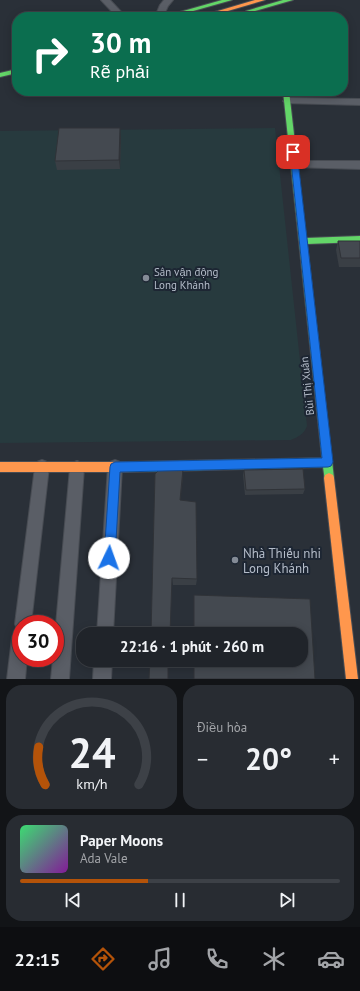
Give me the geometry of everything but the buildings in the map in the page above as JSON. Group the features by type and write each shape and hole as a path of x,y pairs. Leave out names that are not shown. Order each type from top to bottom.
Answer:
{"main road":[{"path":"184,12 229,0"},
{"path":"218,12 262,0"},
{"path":"260,12 290,0"},
{"path":"0,67 12,64"},
{"path":"0,75 12,71"},
{"name":"Bùi Thị Xuân","path":"287,96 352,679"},
{"path":"303,241 360,240"},
{"path":"0,467 77,468 328,462"}],"street":[{"path":"105,0 117,12"},
{"path":"161,12 164,5 169,0"},
{"path":"287,96 360,102"},
{"path":"295,165 360,165"},
{"path":"24,615 42,467"},
{"path":"105,627 115,467"},
{"path":"60,679 77,468"},
{"path":"16,679 17,667"},
{"path":"102,679 103,667"}],"green space":[{"name":"Sân vận động Long Khánh","path":"275,128 307,426 306,429 291,440 0,443 0,131"}],"traffic: fast":[{"path":"184,12 229,0"},
{"path":"249,11 290,0"},
{"path":"0,75 12,72"},
{"path":"287,96 329,478"},
{"path":"303,241 360,239"},
{"path":"127,467 328,462"}],"traffic: slow":[{"path":"218,12 262,0"},
{"path":"0,467 127,467"},
{"path":"329,478 352,679"}],"place":[{"name":"Sân vận động Long Khánh","path":"146,278"},
{"name":"Nhà Thiếu nhi Long Khánh","path":"235,560"}],"route":[{"path":"109,558 115,467 328,462 293,152"}]}
